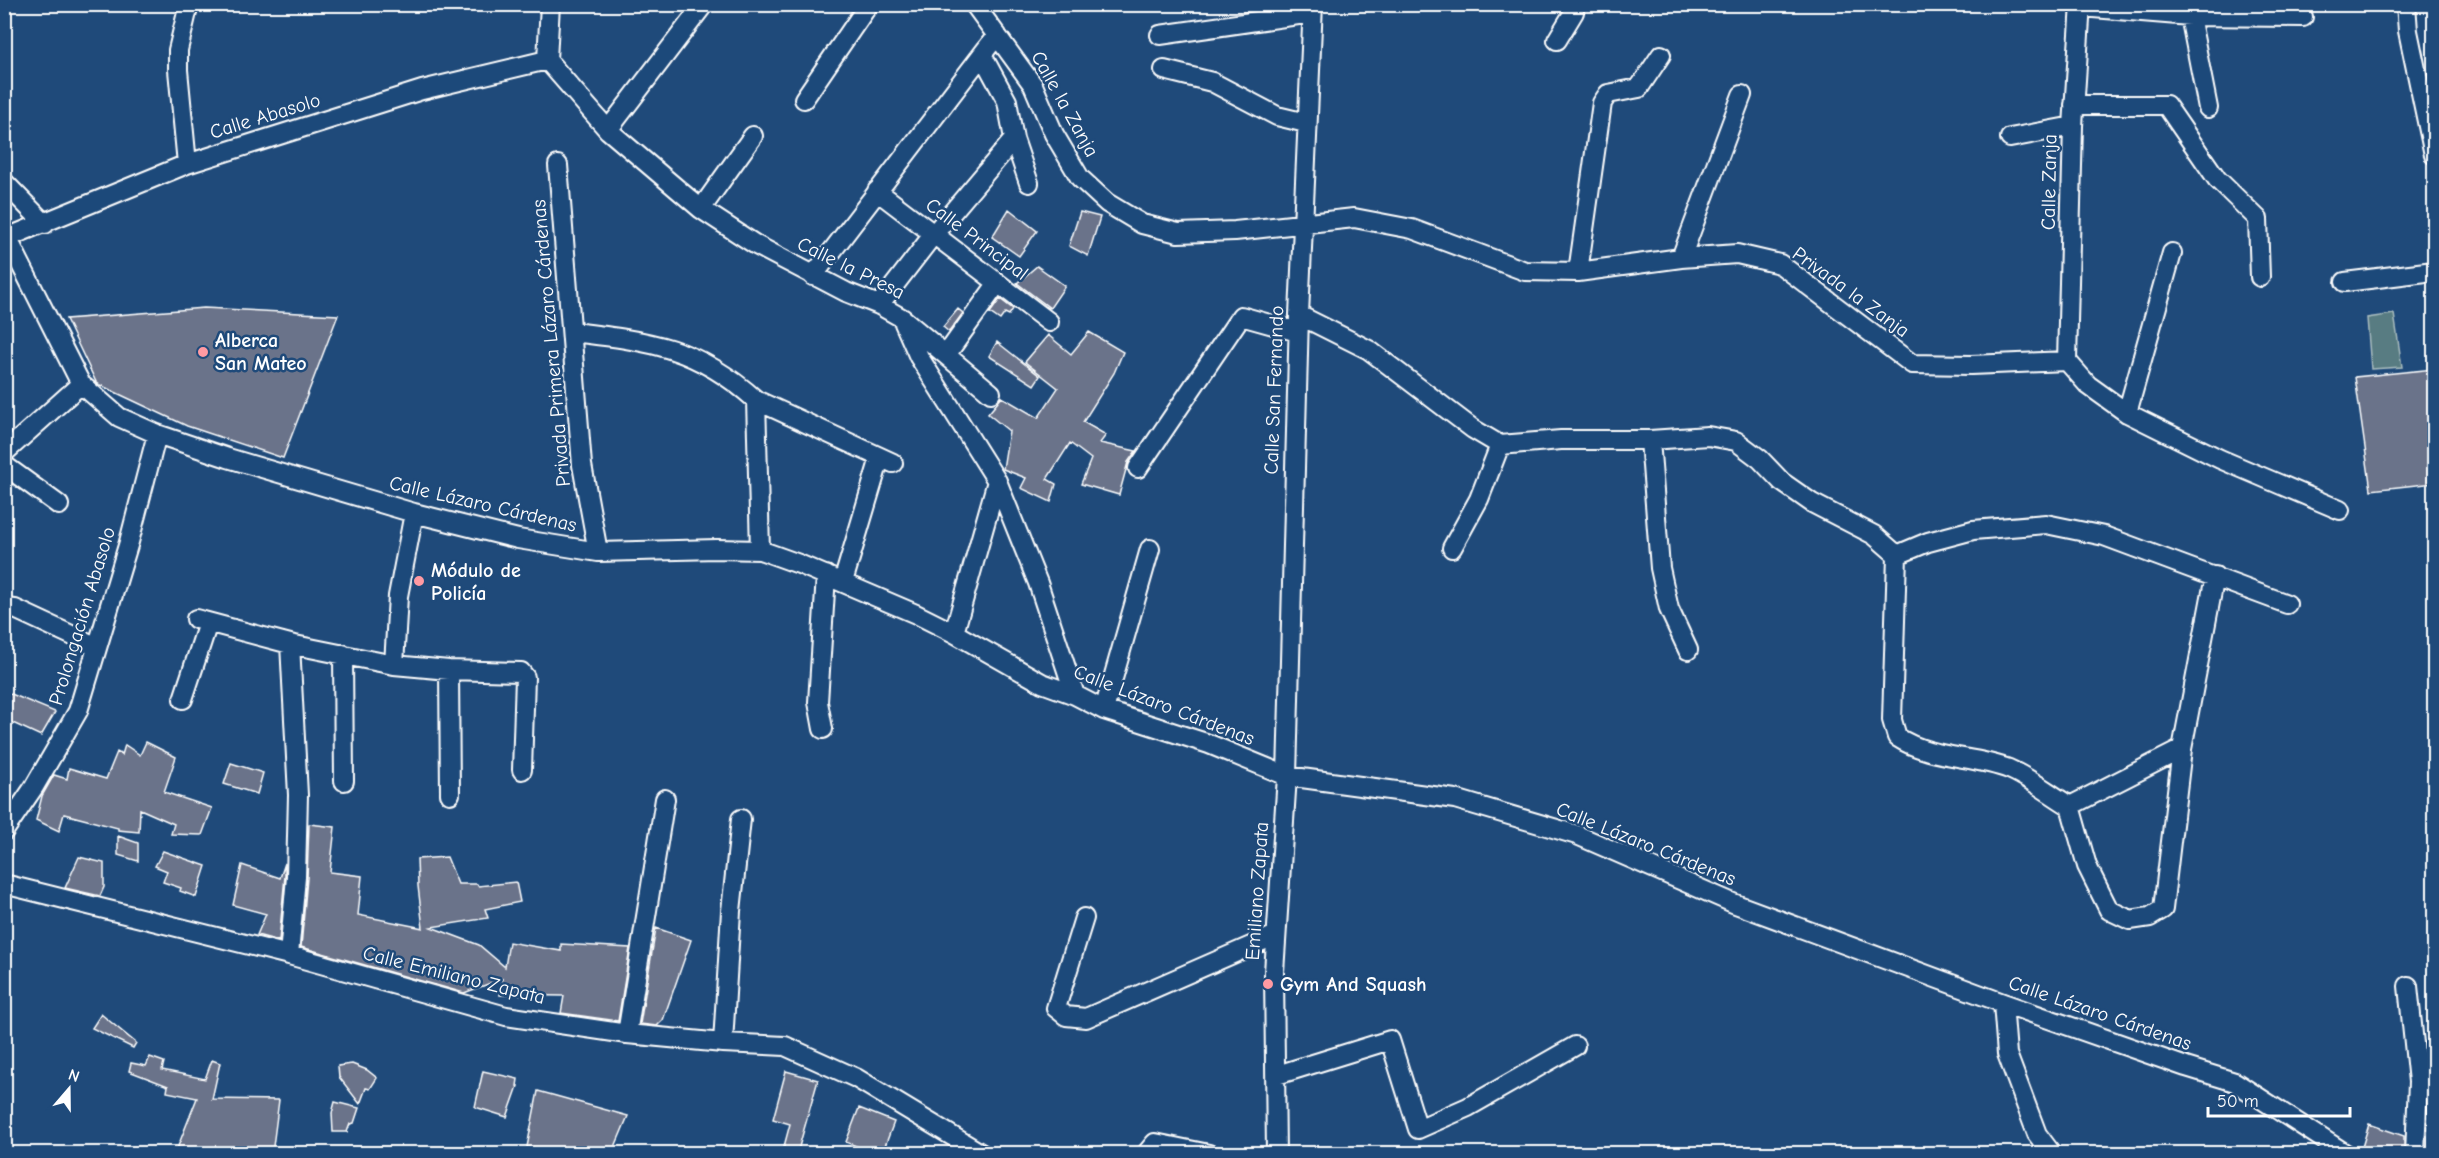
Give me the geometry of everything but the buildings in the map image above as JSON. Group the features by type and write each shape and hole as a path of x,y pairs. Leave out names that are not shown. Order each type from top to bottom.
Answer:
{"street":[{"path":"188,164 178,50 189,4"},
{"path":"547,60 550,4"},
{"path":"608,130 704,4"},
{"path":"804,99 869,4"},
{"name":"Calle la Zanja","path":"974,4 1033,85 1054,134 1080,177 1116,208 1142,224 1178,233 1235,231 1303,223"},
{"path":"1557,40 1574,12 1573,4"},
{"path":"2406,4 2408,31 2434,155"},
{"path":"2081,6 2190,16 2303,17"},
{"name":"Calle Zanja","path":"2067,361 2073,126 2081,6"},
{"path":"1160,35 1313,9"},
{"name":"Calle San Fernando","path":"1287,776 1298,323 1313,9"},
{"path":"2190,16 2208,108"},
{"path":"813,276 998,34"},
{"path":"982,54 1007,101 1014,139 1029,183"},
{"path":"1578,273 1602,104 1608,94 1639,88 1661,55"},
{"name":"Calle Abasolo","path":"6,239 188,164 422,90 547,60"},
{"name":"Calle la Presa","path":"547,60 608,130 701,209 756,245 813,276 879,305 902,318 919,357 997,481 1038,583 1076,695"},
{"path":"1164,70 1212,82 1276,116 1306,123"},
{"path":"1681,258 1742,95"},
{"path":"2074,105 2166,105 2217,179 2258,219 2260,277"},
{"path":"2010,138 2073,126"},
{"path":"701,209 753,136"},
{"path":"879,305 933,235 1014,139"},
{"name":"Privada Primera Lázaro Cárdenas","path":"558,165 582,465 598,552"},
{"path":"4,182 45,224"},
{"name":"Calle Principal","path":"877,191 1049,322"},
{"name":"Privada la Zanja","path":"1303,223 1354,218 1400,226 1525,271 1578,273 1681,258 1737,254 1780,264 1912,364 1971,365 2067,361"},
{"name":"Calle Lázaro Cárdenas","path":"6,239 81,384 119,417 157,434 228,458 414,513 518,539 598,552 760,550 835,579 954,633 1042,683 1076,695 1104,710 1209,744 1287,776 1455,799 1576,835 1733,903 2003,1003 2235,1082 2346,1154"},
{"path":"2127,413 2172,253"},
{"path":"2345,282 2434,271"},
{"path":"946,355 997,284"},
{"path":"1138,468 1241,316 1298,323 1369,350 1473,429 1500,445 1561,440 1650,440 1708,435 1736,441 1760,459 1782,482 1804,498 1874,535 1897,555"},
{"path":"902,318 991,393"},
{"path":"572,332 638,340 676,350 717,368 756,400 887,461 835,579 818,702 823,729"},
{"path":"2067,361 2088,385 2127,413 2220,459 2340,510"},
{"path":"4,453 81,384"},
{"path":"756,400 760,550"},
{"name":"Prolongación Abasolo","path":"4,831 34,787 78,711 129,542 157,434"},
{"path":"1650,440 1660,568 1669,609 1688,650"},
{"path":"1452,548 1479,499 1500,445"},
{"path":"4,465 59,505"},
{"path":"954,633 997,481"},
{"path":"394,665 398,596 414,513"},
{"path":"1897,555 1928,542 1973,530 2046,524 2104,537 2287,604"},
{"path":"1104,710 1150,549"},
{"path":"1897,555 1892,720 1897,737 1911,746 2011,770 2070,806 2087,866 2109,910 2130,920 2150,917 2163,909 2182,749 2215,576"},
{"path":"4,608 15,609 97,647"},
{"path":"183,699 202,621 290,644 394,665 449,670 521,672 525,677 522,770"},
{"path":"289,955 296,877 298,795 290,644"},
{"path":"343,654 344,781"},
{"path":"449,670 450,794"},
{"path":"2070,806 2182,749"},
{"name":"Emiliano Zapata","path":"1276,1154 1277,1075 1274,972 1287,776"},
{"path":"627,1034 665,799"},
{"path":"723,1043 731,912 741,819"},
{"name":"Calle Emiliano Zapata","path":"4,884 289,955 506,1016 627,1034 785,1046 856,1078 981,1154"},
{"path":"1084,918 1056,1008 1066,1016 1086,1018 1276,935"},
{"path":"2408,986 2418,1082 2415,1154"},
{"path":"2003,1003 2007,1054 2037,1134 2052,1154"},
{"path":"1277,1075 1389,1040 1418,1129 1468,1107 1575,1046"},
{"path":"1146,1154 1155,1143 1209,1154"}],"green space":[{"path":"2394,314 2402,367 2371,369 2367,318"}],"place":[{"name":"Alberca San Mateo","path":"203,352"},
{"name":"Módulo de Policía","path":"419,581"},
{"name":"Gym And Squash","path":"1268,984"}]}
